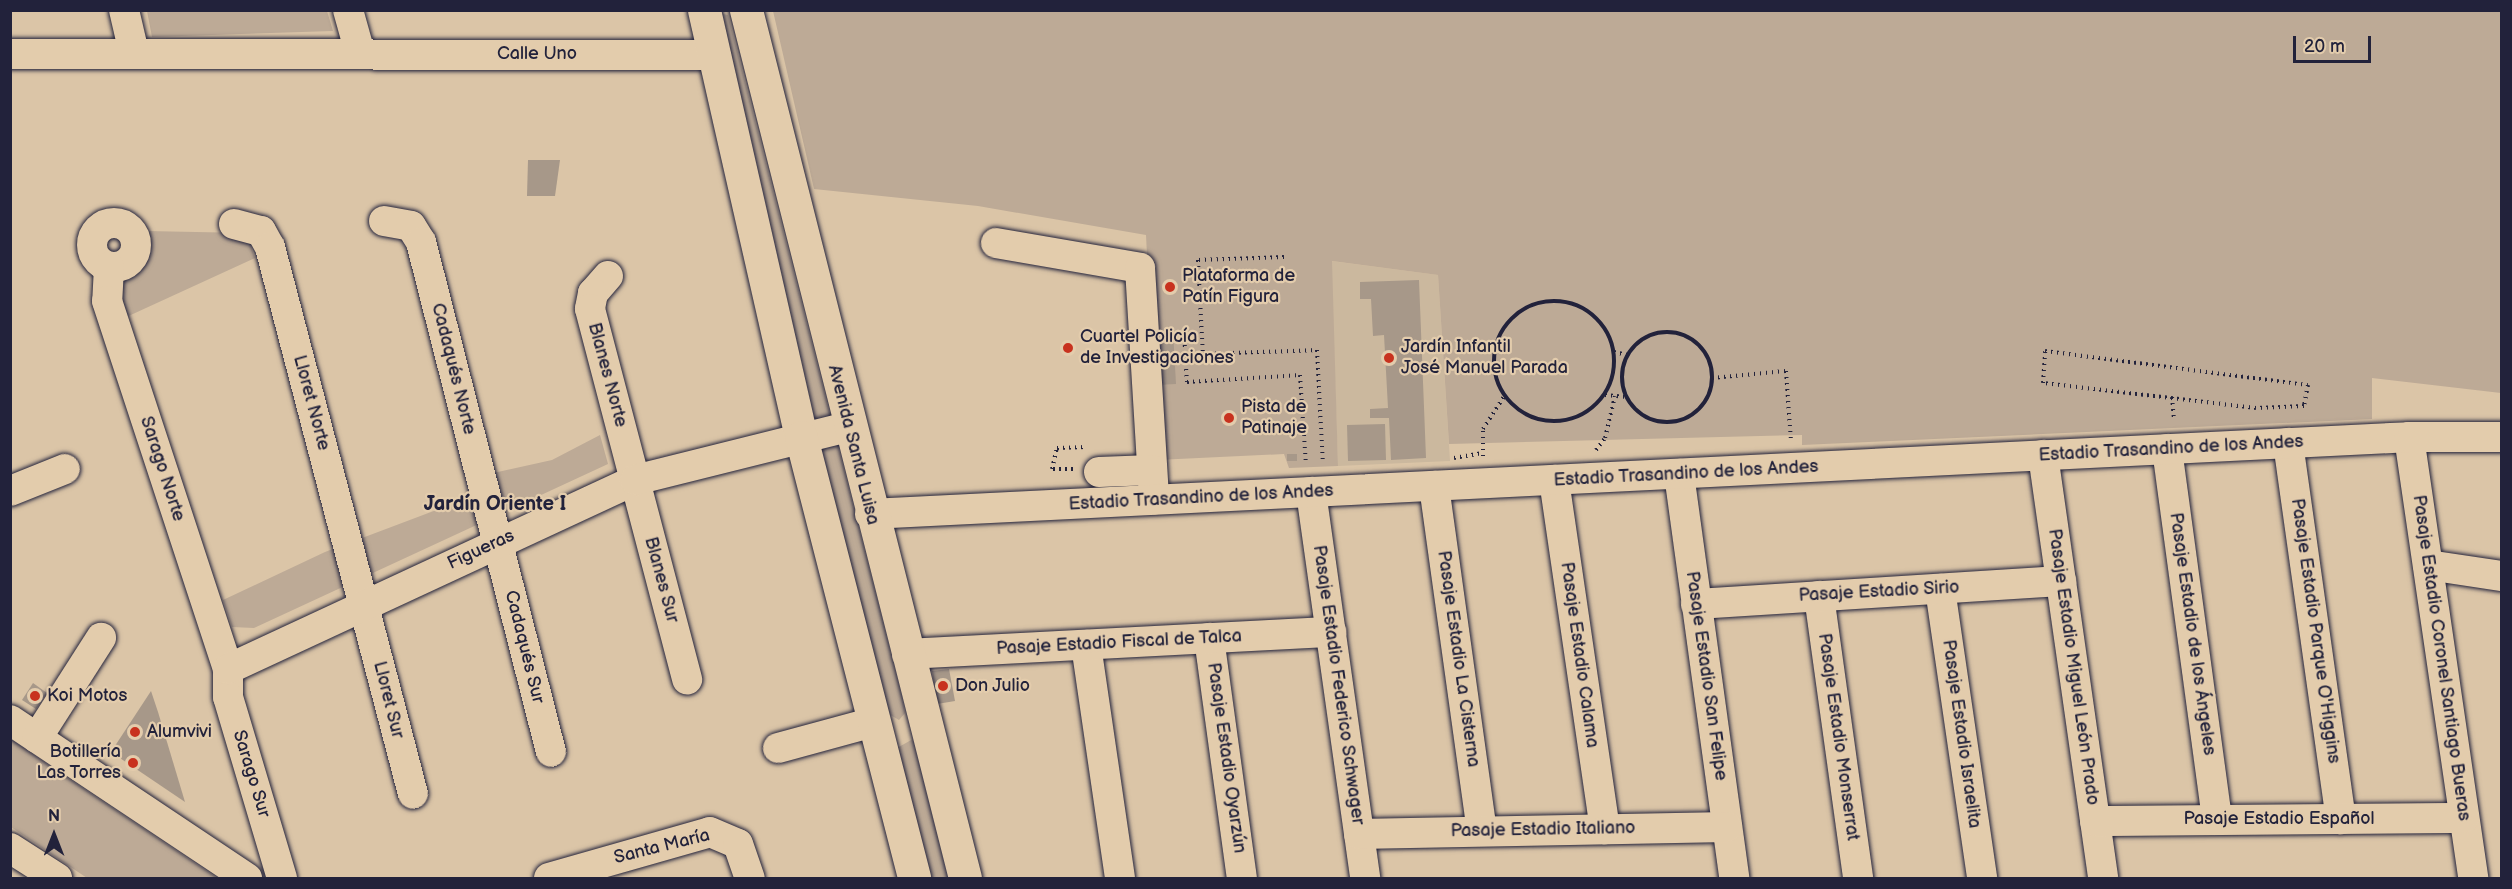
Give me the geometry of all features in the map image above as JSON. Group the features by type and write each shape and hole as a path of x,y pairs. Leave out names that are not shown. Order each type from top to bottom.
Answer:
{"main road":[{"path":"704,10 801,438 914,879"},
{"name":"Avenida Santa Luisa","path":"746,10 848,427 965,879"},
{"path":"871,713 884,733 901,734 908,728 916,691"}],"street":[{"path":"124,10 134,53"},
{"path":"348,10 360,53"},
{"name":"Calle Uno","path":"10,54 714,55"},
{"name":"Cadaqués Norte","path":"384,221 411,226 421,242 498,542"},
{"name":"Lloret Norte","path":"234,224 261,231 270,247 364,606"},
{"path":"996,243 1140,268 1154,500"},
{"name":"Sarago Norte","path":"109,267 107,302 228,669"},
{"name":"Blanes Norte","path":"608,276 593,293 590,309 635,480"},
{"name":"Figueras","path":"228,669 635,480 848,427"},
{"name":"Estadio Trasandino de los Andes","path":"870,514 1154,500 1314,484 1434,486 1485,484 2409,437 2502,437"},
{"name":"Pasaje Estadio Coronel Santiago Bueras","path":"2409,437 2472,879"},
{"name":"Pasaje Estadio Parque O'Higgins","path":"2288,443 2341,819"},
{"name":"Pasaje Estadio de los Ángeles","path":"2167,449 2217,820"},
{"name":"Pasaje Estadio Miguel León Prado","path":"2043,455 2103,879"},
{"path":"1087,463 1152,470"},
{"path":"10,491 64,470"},
{"name":"Pasaje Estadio San Felipe","path":"1679,474 1734,879"},
{"name":"Blanes Sur","path":"635,480 687,680"},
{"name":"Pasaje Estadio Calama","path":"1554,480 1605,829"},
{"name":"Pasaje Estadio Federico Schwager","path":"1314,484 1331,632 1365,879"},
{"name":"Pasaje Estadio La Cisterna","path":"1434,486 1482,831"},
{"name":"Cadaqués Sur","path":"498,542 551,752"},
{"path":"2428,565 2502,576"},
{"name":"Pasaje Estadio Sirio","path":"1696,604 2061,581"},
{"name":"Pasaje Estadio Israelita","path":"1940,589 1982,879"},
{"name":"Pasaje Estadio Monserrat","path":"1819,596 1858,879"},
{"name":"Lloret Sur","path":"364,606 412,794"},
{"name":"Pasaje Estadio Fiscal de Talca","path":"907,654 1331,632"},
{"path":"37,738 101,638"},
{"name":"Pasaje Estadio Oyarzún","path":"1209,638 1242,879"},
{"path":"1086,645 1120,879"},
{"name":"Sarago Sur","path":"228,669 228,697 282,879"},
{"path":"778,748 871,713"},
{"path":"10,720 247,879"},
{"name":"Pasaje Estadio Español","path":"2095,821 2464,818"},
{"name":"Pasaje Estadio Italiano","path":"1359,834 1727,827"},
{"name":"Santa María","path":"549,879 710,832 738,843 750,879"},
{"path":"10,848 57,879"}],"path":[{"path":"1284,257 1198,260 1203,354 1317,350 1314,484"},
{"path":"1556,302 1583,308 1608,334 1614,352 1615,370 1604,395 1588,411 1555,422 1521,412 1505,395 1494,367 1495,348 1502,331 1529,307 1556,302"},
{"path":"1184,333 1187,382 1300,375 1314,484"},
{"path":"1683,335 1704,352 1712,378 1699,407 1670,422 1645,416 1626,397 1622,371 1628,356 1644,338 1683,335"},
{"path":"2045,351 2308,385 2304,406 2256,408 2043,383 2045,351"},
{"path":"1614,352 1628,356"},
{"path":"1712,378 1786,371 1793,468"},
{"path":"1485,484 1483,429 1505,395"},
{"path":"1604,395 1626,397"},
{"path":"1598,478 1596,446 1605,438 1615,396"},
{"path":"1057,448 1087,463 1052,469 1057,448"}],"shaded area":[{"path":"147,11 327,11 333,31 152,37"},
{"path":"708,11 728,15 902,697 905,713 899,720 887,713"},
{"path":"773,11 2501,11 2501,393 2372,378 2372,419 1802,445 1802,435 1449,444 1438,275 1332,261 1338,466 1289,468 1284,454 1157,460 1146,235 978,206 814,189"},
{"path":"146,231 246,233 255,258 122,319 111,285 137,271"},
{"name":"Jardín Infantil José Manuel Parada","path":"1331,261 1438,275 1450,461 1338,466"},
{"path":"600,435 608,464 254,628 232,627 223,600 325,552 492,489 489,474 552,460"},
{"path":"11,739 217,878 87,878 11,827"},
{"path":"913,739 948,878 930,878 897,748"}],"building":[{"path":"528,160 560,160 555,196 527,196"},
{"path":"1419,280 1426,458 1391,460 1389,418 1370,418 1370,409 1388,408 1384,335 1373,336 1371,299 1360,299 1360,282"},
{"path":"1173,331 1176,384 1157,385 1155,332"},
{"path":"1385,424 1386,460 1348,461 1347,425"},
{"path":"1287,454 1297,454 1297,461 1287,461"},
{"name":"Don Julio","path":"949,669 955,701 937,704 932,671"},
{"name":"Koi Motos","path":"33,683 47,693 36,709 22,700"},
{"path":"151,691 158,712 185,802 111,752"}],"place":[{"name":"Plataforma de Patín Figura","path":"1170,287"},
{"name":"Cuartel Policía de Investigaciones","path":"1068,348"},
{"name":"Jardín Infantil José Manuel Parada","path":"1389,358"},
{"name":"Pista de Patinaje","path":"1229,418"},
{"name":"Don Julio","path":"943,686"},
{"name":"Koi Motos","path":"35,696"},
{"name":"Alumvivi","path":"135,732"},
{"name":"Botillería Las Torres","path":"133,763"}],"district":[{"name":"Jardín Oriente I","path":"495,504"}]}
